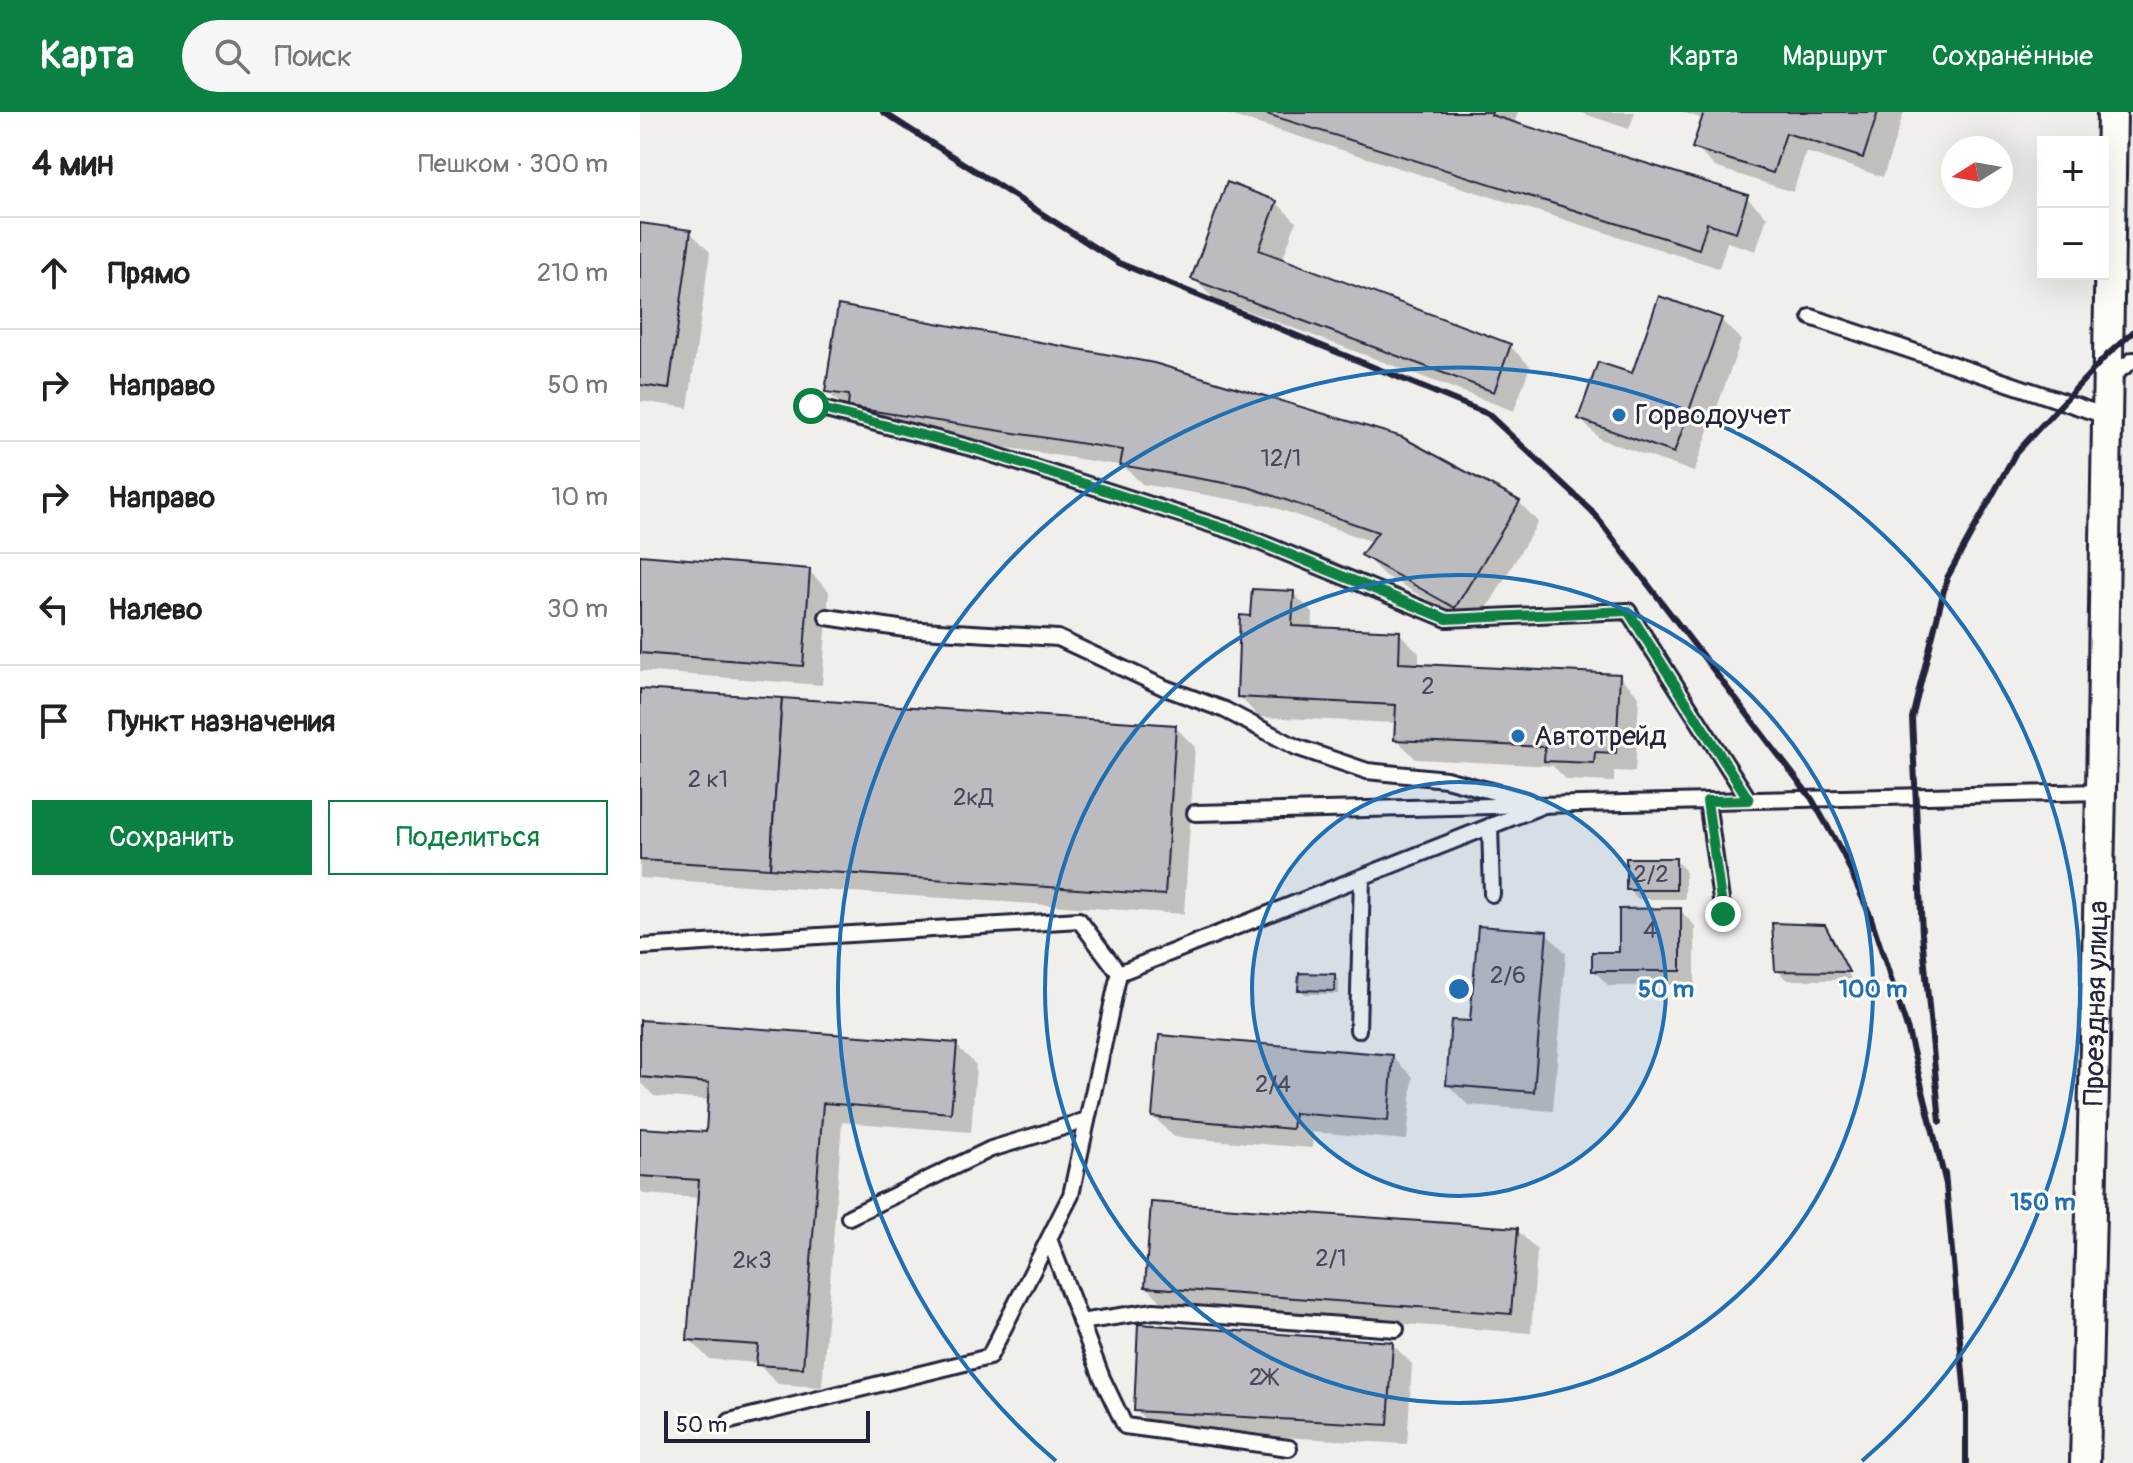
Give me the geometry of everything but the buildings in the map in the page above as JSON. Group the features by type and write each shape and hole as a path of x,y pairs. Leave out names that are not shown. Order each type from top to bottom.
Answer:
{"street":[{"name":"Проездная улица","path":"2085,1463 2101,792 2112,112"}],"lane":[{"path":"1811,317 2106,416"},
{"path":"2106,381 2133,360"},
{"path":"811,406 979,450 1235,532 1447,619 1628,611 1749,800"},
{"path":"827,617 905,629 1058,638 1165,688 1225,710 1296,747 1367,771 1446,779 1544,805"},
{"path":"1195,813 2101,792"},
{"path":"1707,801 1723,914"},
{"path":"1119,973 1544,805"},
{"path":"1490,826 1492,894"},
{"path":"1358,1030 1362,877"},
{"path":"640,947 1079,920 1119,973 1071,1195 989,1357 730,1421"},
{"path":"849,1217 991,1149 1087,1120"},
{"path":"1049,1239 1102,1378 1125,1426 1289,1448"},
{"path":"1080,1322 1154,1311 1396,1329"}],"railway":[{"path":"883,112 1119,263 1488,414 1592,511 1812,799 1843,854 1870,915 1908,1031 1946,1184"},
{"path":"1940,1122 1922,934 1912,718 1947,578 2015,454 2107,355 2133,332"},
{"path":"1945,1173 1966,1407 1966,1463"}],"place":[{"name":"Горводоучет","path":"1619,415"},
{"name":"Автотрейд","path":"1518,736"}],"route":[{"path":"811,406 979,450 1235,532 1447,619 1628,611 1749,800 1707,801 1723,914"}]}
